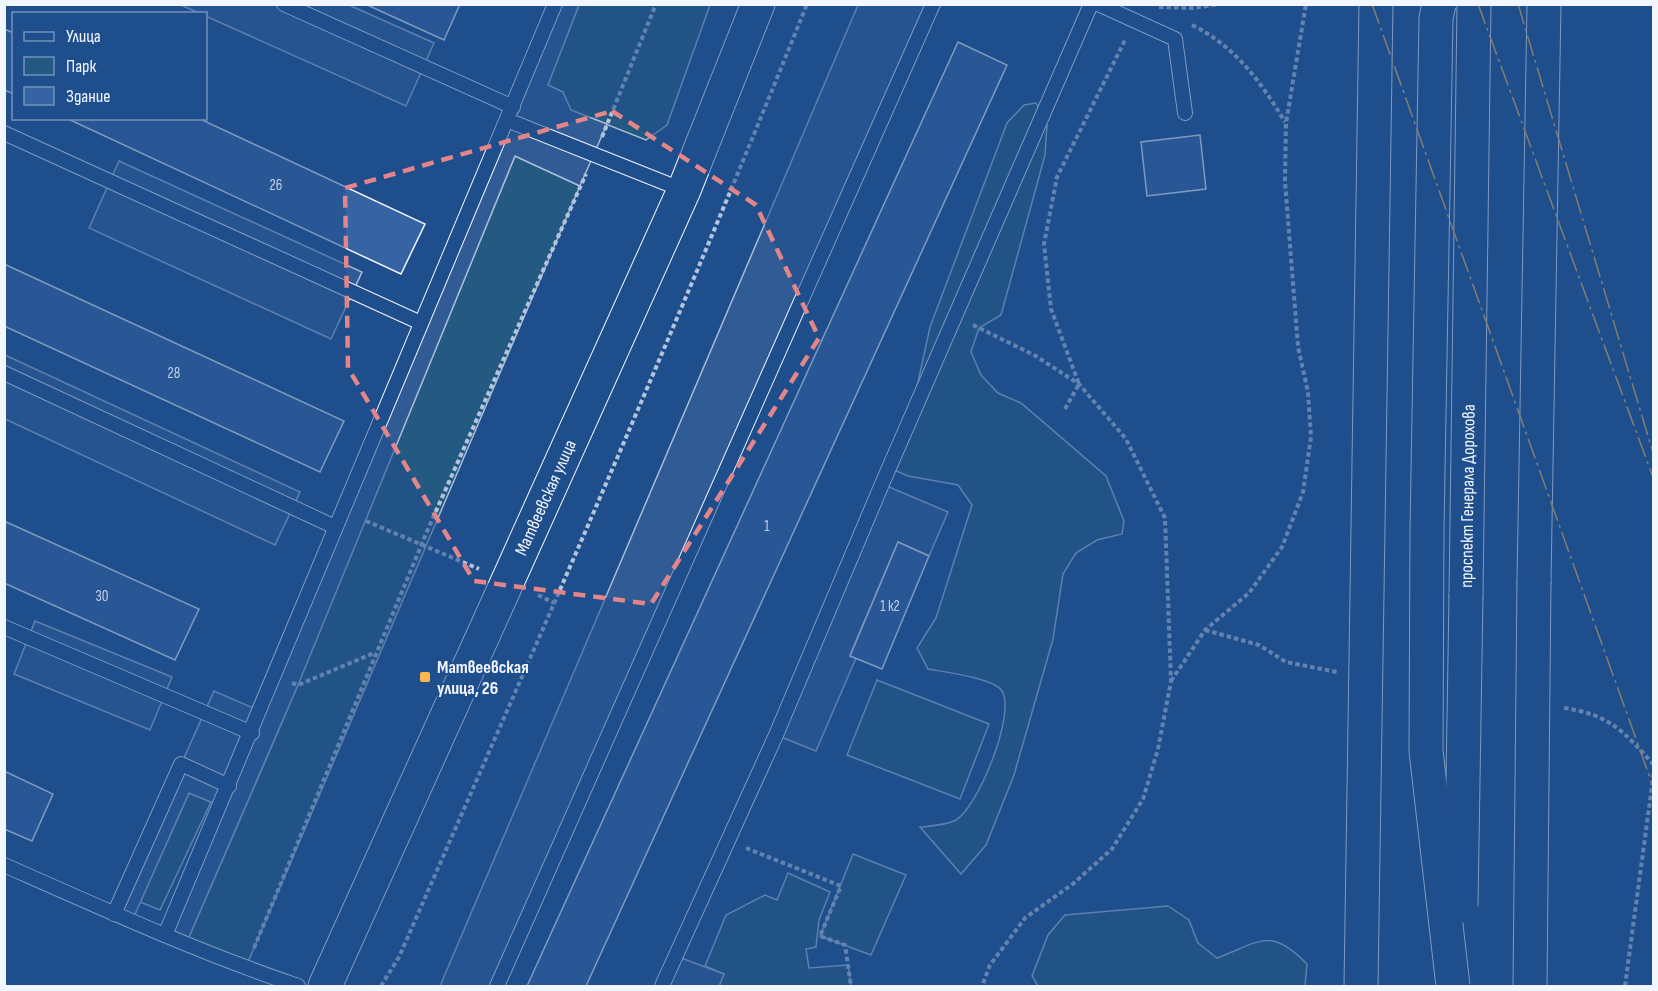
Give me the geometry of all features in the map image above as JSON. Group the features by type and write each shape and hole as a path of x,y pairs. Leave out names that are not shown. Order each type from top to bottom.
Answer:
{"main road":[{"name":"Матвеевская улица","path":"325,987 684,190 758,4"},
{"path":"1361,987 1376,4"},
{"path":"1439,4 1436,18 1427,529 1426,750 1453,987"},
{"name":"проспект Генерала Дорохова","path":"1459,987 1474,4"},
{"path":"1530,987 1544,4"}],"lane":[{"path":"284,4 513,107"},
{"path":"165,935 252,733 335,527 555,4"},
{"path":"497,987 933,4"},
{"path":"662,987 956,318 1091,4"},
{"path":"1098,4 1175,39 1185,113"},
{"path":"507,120 684,190"},
{"path":"4,133 421,323"},
{"path":"4,373 335,527"},
{"path":"4,627 252,733"},
{"path":"114,914 181,764 229,786"},
{"path":"4,865 245,969 298,987"}],"path":[{"path":"245,969 375,652 595,154 656,4"},
{"path":"381,987 399,957 714,234 807,4"},
{"path":"1065,409 1079,384 1051,309 1044,244 1057,177 1107,70 1146,4"},
{"path":"1146,4 1170,8 1219,4"},
{"path":"1146,4 1166,14"},
{"path":"1171,681 1205,630 1249,593 1282,547 1303,492 1311,437 1308,392 1298,347 1286,181 1286,123 1306,4"},
{"path":"1186,22 1224,46 1247,65 1286,123"},
{"path":"956,318 1034,355 1079,384 1126,439 1165,518 1171,681 1152,769 1143,799 1112,849 1074,883 1025,918 990,965 982,987"},
{"path":"366,521 480,570"},
{"path":"538,595 554,603"},
{"path":"1205,630 1259,645 1286,662 1339,672"},
{"path":"275,675 298,685 375,652"},
{"path":"1584,711 1621,728 1653,765"},
{"path":"1625,987 1653,771"},
{"path":"728,840 841,886 820,936 845,945 851,987"}],"highlighted area":[{"path":"612,111 756,205 819,338 651,604 474,581 348,368 345,188"}],"green space":[{"path":"579,5 710,5 667,125 646,140 570,110 563,92 547,85"},
{"path":"1036,103 1047,125 1045,155 1001,315 979,328 971,352 981,375 998,393 1021,403 1106,476 1124,521 1122,534 1097,540 1076,553 1063,574 1053,639 1014,775 986,845 961,874 920,827 952,822 965,812 984,780 993,759 1004,719 1005,703 1002,691 989,682 928,669 917,648 936,618 972,505 958,485 908,476 885,466 912,410 930,327 1007,123 1024,105"},
{"path":"515,156 580,186 245,969 186,944 283,720"},
{"path":"877,680 989,724 960,799 847,755"},
{"path":"189,793 211,802 160,910 140,902"},
{"path":"853,854 906,875 871,955 820,936"},
{"path":"788,873 830,892 819,920 816,947 806,949 809,968 848,965 851,986 719,986 724,974 705,966 726,915 765,895 777,900"},
{"path":"1168,906 1189,920 1198,943 1217,958 1264,941 1274,941 1283,945 1307,964 1305,986 1038,986 1032,976 1048,935 1065,915"}],"shaded area":[{"path":"181,5 349,5 434,43 406,106 207,17 207,12 197,12"},
{"path":"555,5 579,5 548,85 563,92 571,110 607,124 580,186 515,156 298,685 186,944 165,935 220,805 189,793 132,921 114,914 214,691 260,711"},
{"path":"858,5 933,5 497,986 440,986"},
{"path":"119,161 362,272 331,339 89,228"},
{"path":"5,355 300,492 275,545 5,419"},
{"path":"882,484 948,512 929,556 898,542 850,655 856,658 816,751 776,735"},
{"path":"35,621 172,677 150,730 14,674"},
{"path":"676,956 724,974 719,986 662,986"}],"building":[{"path":"365,4 460,4 444,40"},
{"path":"4,29 12,32 12,93 4,90"},
{"path":"958,42 1007,65 586,986 527,986"},
{"path":"70,120 202,120 425,224 401,274"},
{"path":"1200,135 1206,189 1147,196 1141,142"},
{"path":"4,264 344,421 320,472 4,326"},
{"path":"4,521 199,609 175,660 4,583"},
{"path":"898,542 929,556 882,669 850,656"},
{"path":"4,771 53,794 32,841 4,829"}],"power":[{"path":"1372,4 1654,789"},
{"path":"1478,4 1654,480"},
{"path":"1518,4 1654,456"}],"place":[{"name":"Матвеевская улица, 26","path":"425,677"}]}
